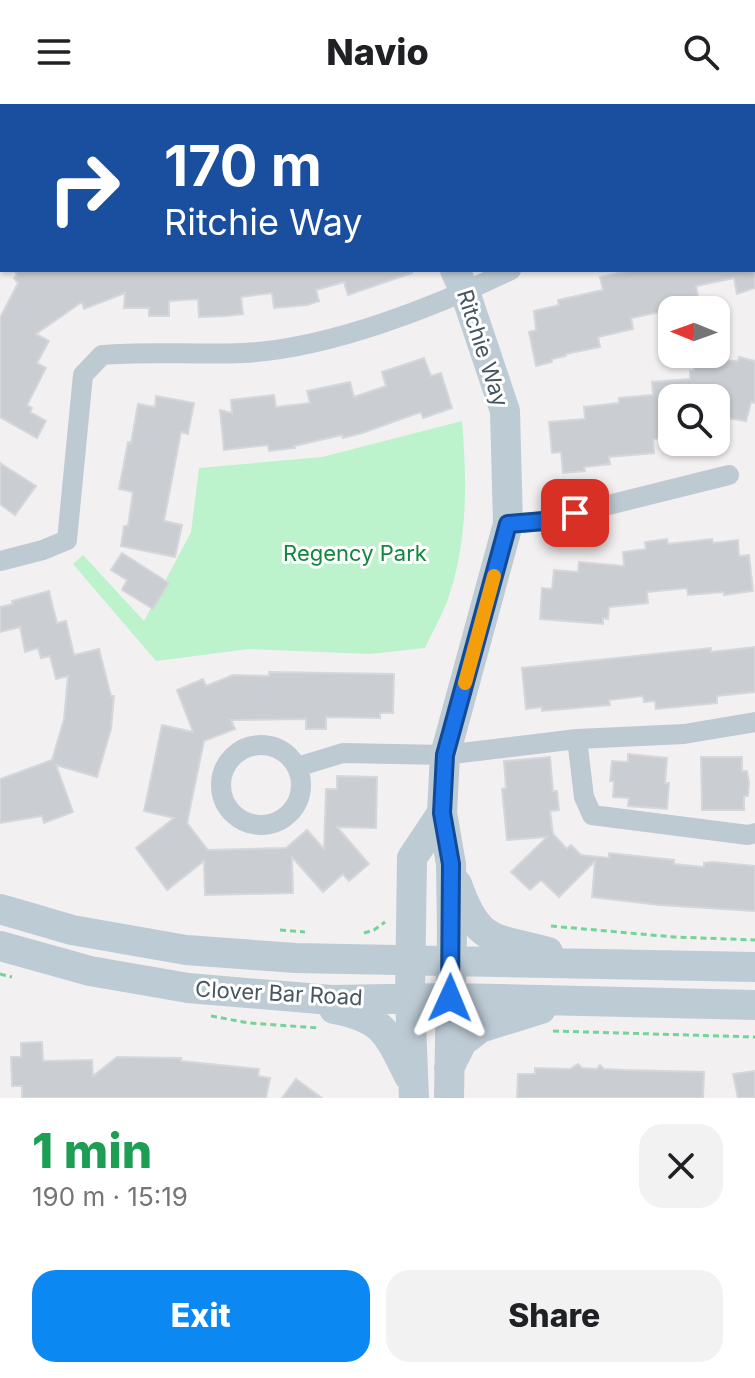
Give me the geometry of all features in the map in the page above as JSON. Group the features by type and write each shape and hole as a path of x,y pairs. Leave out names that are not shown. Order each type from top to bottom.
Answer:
{"main road":[{"name":"Ritchie Way","path":"448,1084 451,864 442,813 445,755 508,524 505,411 460,281"},
{"path":"414,1091 410,998 412,858 442,813"},
{"path":"451,864 471,918 487,936 596,964"},
{"name":"Clover Bar Road","path":"0,909 72,930 186,950 295,958 755,967"},
{"name":"Clover Bar Road","path":"0,946 90,971 188,988 249,994 331,1000 450,998 755,1005"},
{"path":"249,994 363,1015 382,1027 414,1091"},
{"path":"448,1084 462,1042 480,1028 568,1001"}],"street":[{"path":"0,561 67,540 83,375 102,355 245,353 303,344 364,329 460,281 502,272"},
{"path":"508,524 544,521 729,475"},
{"path":"297,767 343,753 445,755 577,739 684,734 755,722"},
{"path":"577,739 584,797 592,815 748,835 755,833"},
{"path":"254,745 267,745 279,749 297,767 301,781 300,794 295,807 286,817 260,826 234,816 226,806 221,781 224,768 242,750 254,745"}],"path":[{"path":"361,934 385,922 396,925"},
{"path":"539,925 674,937 755,940"},
{"path":"278,930 309,932"},
{"path":"547,1031 755,1037"}],"green space":[{"name":"Regency Park","path":"462,421 465,487 460,553 447,603 425,648 370,654 249,649 156,661 73,564 83,555 144,621 191,532 199,468 322,457"}],"building":[{"path":"16,272 412,272 348,295 344,282 316,290 319,301 307,305 274,308 272,293 241,297 243,314 226,316 199,317 198,299 169,301 169,316 149,316 149,308 124,308 125,293 84,309 82,302 36,334 49,341 37,363 46,368 27,405 32,408 30,412 46,421 37,438 0,417 0,318 18,283 14,278"},
{"path":"624,272 755,272 755,288 737,294 734,278 696,286 698,296 658,296 658,312 631,318 633,329 598,337 600,347 566,354 536,366 529,332 536,330 534,311 559,305 558,300 603,290 600,277"},
{"path":"739,357 755,361 755,403 751,402 746,421 730,418 730,384 658,384 658,438 653,439 654,453 609,457 610,464 563,473 561,452 552,453 549,422 585,419 584,407 619,403 619,398 653,395 652,382 690,379 690,371 694,368 730,368 730,361 738,361"},
{"path":"424,358 431,376 441,373 452,408 423,418 421,412 362,433 343,438 342,435 295,448 269,451 268,445 224,450 220,410 232,413 231,400 274,395 276,407 310,403 307,391 350,382 354,397 386,386 382,372"},
{"path":"156,396 194,403 188,434 181,432 164,521 182,525 175,557 121,546 124,526 128,526 133,492 119,489 128,442 131,443 138,404 155,407"},
{"path":"0,463 36,486 15,515 0,504"},
{"path":"667,539 668,544 712,539 713,543 738,540 739,556 749,555 753,591 724,595 724,592 688,595 687,588 647,592 648,603 609,607 608,619 603,618 603,624 540,619 542,588 552,589 554,570 578,572 579,562 624,566 623,552 646,549 645,542"},
{"path":"122,553 169,583 153,609 122,590 127,580 111,570"},
{"path":"49,591 57,623 66,621 74,655 99,649 111,696 114,696 111,729 97,777 56,765 73,812 44,823 42,816 0,823 0,779 52,760 64,719 68,676 56,679 50,656 41,658 38,648 25,652 20,627 0,632 0,607"},
{"path":"755,647 755,692 717,696 717,703 656,709 655,701 644,702 643,696 609,700 610,705 542,711 542,707 526,709 522,668 711,648 711,652"},
{"path":"269,672 394,674 393,713 380,713 380,718 326,717 326,729 306,729 306,719 231,720 235,729 204,741 187,823 208,850 286,848 307,830 324,849 326,789 337,789 337,776 377,777 376,828 337,827 369,864 349,881 343,874 323,892 292,857 293,893 205,895 204,861 167,890 136,848 174,818 144,811 162,725 193,732 177,690 203,679 206,686 233,675 269,676"},
{"path":"628,754 667,758 667,809 628,806 629,798 613,797 614,781 610,781 612,761 628,762"},
{"path":"550,757 553,791 557,791 559,810 550,811 553,834 567,849 571,845 581,855 609,858 609,853 674,860 674,864 704,867 704,863 714,862 755,866 755,911 592,897 595,861 559,897 541,880 530,890 511,872 547,837 507,840 502,789 506,788 504,761"},
{"path":"701,757 742,757 742,771 747,771 749,782 748,796 744,796 744,810 702,810"},
{"path":"42,1042 43,1061 92,1060 93,1076 117,1057 181,1058 181,1061 259,1069 258,1076 270,1078 266,1098 22,1098 22,1086 12,1086 11,1057 21,1057 21,1043"},
{"path":"578,1064 582,1068 597,1069 600,1065 604,1069 704,1072 703,1098 517,1098 518,1074 535,1074 535,1068 570,1069"},
{"path":"755,1071 755,1098 738,1098 733,1074"},
{"path":"296,1079 322,1098 282,1098"}],"slow traffic":[{"path":"465,683 494,576"}],"route":[{"path":"450,998 451,864 442,813 445,755 508,524 544,521 575,513"}]}
